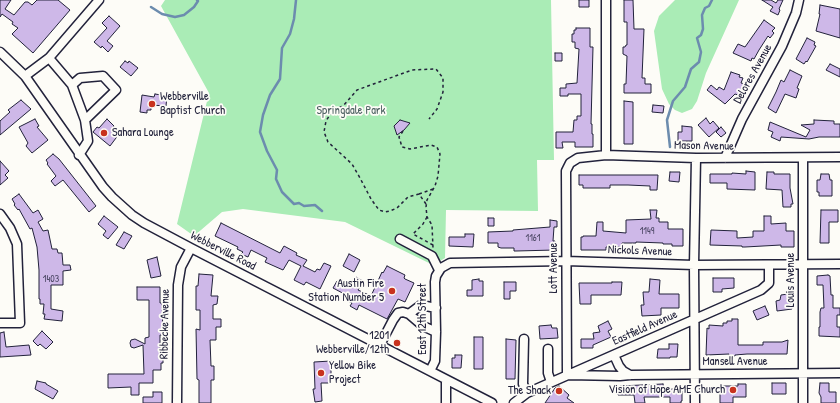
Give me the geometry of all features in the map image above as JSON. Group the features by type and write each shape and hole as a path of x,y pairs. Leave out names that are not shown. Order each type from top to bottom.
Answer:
{"street":[{"path":"24,76 49,58 99,0"},
{"path":"606,0 606,155"},
{"name":"Delores Avenue","path":"725,158 742,119 782,46 796,13 799,0"},
{"name":"Webberville Road","path":"0,52 24,76 103,187 121,206 144,223 488,402"},
{"path":"49,58 72,85 85,120 88,141 79,155"},
{"path":"72,85 80,78 104,76 116,90 85,120"},
{"name":"Mason Avenue","path":"570,163 578,158 606,155 696,158 840,158"},
{"path":"695,403 694,265 696,158"},
{"name":"Louis Avenue","path":"803,158 803,403"},
{"name":"Lott Avenue","path":"567,375 566,171 570,163"},
{"path":"0,214 10,228 17,244 20,323 0,323"},
{"path":"400,239 432,256 440,269"},
{"name":"Ribbecke Avenue","path":"177,403 178,285 181,267 191,248"},
{"name":"Nickols Avenue","path":"440,269 450,264 566,261 694,265 840,264"},
{"name":"Eastfield Avenue","path":"514,403 527,393 761,290 769,283 769,265"},
{"name":"East 12th Street","path":"430,371 435,361 435,282 436,276 440,269"},
{"path":"409,314 421,305 436,308"},
{"path":"380,345 398,312 409,314 423,326 436,332"},
{"path":"524,339 523,384 527,393"},
{"path":"548,349 548,373 552,382"},
{"path":"614,355 623,371 630,375"},
{"name":"Mansell Avenue","path":"567,375 840,373"},
{"path":"446,380 446,403"}],"path":[{"path":"428,119 437,108 443,92 443,78 436,69 412,70 357,90 343,106 334,110 326,121 324,132 328,142 352,164 371,199 379,210 390,212 408,198 433,189"},
{"path":"403,131 399,137 402,147 410,149 431,145 437,147 440,154 438,176 426,204 427,217 432,226 433,252"},
{"path":"419,194 426,204"},
{"path":"427,217 423,224 413,234 433,245"}],"green space":[{"name":"Springdale Park","path":"165,0 551,0 554,160 537,160 538,211 446,210 445,258 433,265 345,222 243,209 222,212 194,236 177,224 209,93 161,6"},
{"path":"675,0 739,0 706,73 697,101 692,109 682,113 675,110 669,104 662,89 654,31 659,16"}],"building":[{"path":"0,0 11,0 5,9 14,15 25,2 32,5 37,0 58,0 70,10 33,53 12,34 18,28 12,24 13,22 2,14 0,17"},
{"path":"579,0 589,0 589,7 579,7"},
{"path":"624,0 633,0 634,29 644,29 642,78 645,78 645,84 651,84 651,93 624,93 624,84 626,84 627,56 623,54 623,47 627,45 627,22 624,22"},
{"path":"762,0 771,0 776,3 778,0 783,0 778,15 770,11 773,7"},
{"path":"820,5 840,9 840,38 816,31 820,14"},
{"path":"109,16 120,26 107,41 113,46 108,52 102,46 101,48 94,42 107,28 102,23"},
{"path":"764,20 775,28 772,31 774,33 770,38 768,36 754,59 752,58 751,61 733,53 738,44 745,47"},
{"path":"576,28 590,28 590,47 593,47 591,124 593,147 575,147 575,142 562,142 563,148 556,148 556,132 573,132 574,120 577,120 577,116 581,116 581,94 568,94 568,96 560,96 560,88 566,88 566,84 577,83 579,49 575,48 575,42 572,42 572,34 574,34 574,30 576,30"},
{"path":"807,38 815,42 814,45 816,46 807,62 806,61 804,64 796,59"},
{"path":"555,53 562,53 562,61 555,61"},
{"path":"125,61 128,63 129,61 138,68 131,76 120,67"},
{"path":"830,64 840,69 840,77 826,70"},
{"path":"790,70 802,76 797,88 799,89 796,98 785,94 776,113 768,108 781,80 784,82"},
{"path":"731,72 740,75 739,77 743,78 741,83 745,84 741,96 735,94 725,104 707,90 711,85 717,90 719,87 724,90"},
{"name":"Webberville Baptist Church","path":"155,94 167,96 166,106 151,105 151,110 147,110 147,113 140,112 142,95 154,97"},
{"path":"21,100 31,109 0,135 0,121 10,112 8,110"},
{"path":"624,101 633,102 633,144 624,144"},
{"path":"653,105 664,106 663,113 652,112"},
{"path":"706,118 710,124 713,121 719,128 709,137 698,125"},
{"path":"35,119 39,126 37,127 48,140 32,153 26,146 28,143 19,127"},
{"name":"Sahara Lounge","path":"107,119 119,134 110,146 93,132"},
{"path":"400,120 410,123 397,135 394,126"},
{"path":"814,120 834,121 834,124 840,124 840,137 819,137 809,139 781,137 780,141 771,137 773,132 768,130 770,122 806,137 810,130 801,125 814,124"},
{"path":"682,126 692,127 692,141 678,141 678,132 682,132"},
{"path":"721,127 726,133 721,137 716,132"},
{"path":"53,154 59,159 96,206 89,212 63,180 55,186 51,181 56,176 47,164 48,163 46,160"},
{"path":"0,161 9,171 5,175 8,178 0,185"},
{"path":"746,171 755,172 755,190 727,189 727,183 710,183 710,174 746,174"},
{"path":"670,172 680,172 679,182 669,181"},
{"path":"767,172 774,172 774,174 790,174 790,188 793,204 791,204 791,207 783,207 782,190 766,189"},
{"path":"821,174 829,174 830,180 832,180 832,196 819,196 819,192 817,192 817,180 820,180"},
{"path":"579,175 658,175 657,190 650,190 650,186 628,185 610,185 610,188 583,188 583,185 579,185"},
{"path":"19,194 33,213 38,210 43,219 38,222 43,231 48,230 52,249 57,249 58,253 62,253 63,265 70,265 71,270 63,271 63,285 51,285 51,309 63,311 62,321 44,319 44,304 40,304 39,299 37,247 32,228 30,229 19,209 18,210 14,205 15,204 12,199"},
{"path":"650,210 657,210 656,218 659,218 659,222 668,222 668,229 683,229 683,246 672,246 672,244 663,243 636,242 622,243 622,247 606,247 606,250 581,250 581,237 596,236 597,222 603,222 603,231 626,233 626,220 651,219"},
{"path":"821,210 838,210 838,222 829,222 829,243 820,243"},
{"path":"104,216 118,227 108,239 103,235 106,231 98,224"},
{"path":"764,216 771,216 771,224 786,223 786,231 794,231 794,247 781,247 781,245 742,247 710,245 711,230 737,231 737,238 753,237 753,231 764,231"},
{"path":"488,218 494,218 494,226 488,226"},
{"path":"550,220 557,221 557,227 554,227 553,241 555,241 555,250 514,251 514,248 498,247 498,243 488,243 488,232 550,227"},
{"path":"221,223 280,253 284,246 297,253 296,255 307,260 303,266 315,272 317,269 320,270 324,263 331,266 320,289 306,282 304,285 294,280 301,266 289,260 283,270 265,262 267,258 251,250 248,257 241,254 243,252 237,249 238,247 215,236"},
{"path":"124,232 132,236 124,249 116,245"},
{"path":"465,234 474,234 473,247 449,246 449,237 465,237"},
{"path":"349,254 360,260 354,272 343,266"},
{"path":"157,257 161,276 151,278 147,260"},
{"name":"Austin Fire Station Number 5","path":"387,266 405,275 405,279 414,283 405,302 398,299 387,319 359,305 357,310 350,306 352,303 348,301 350,297 333,288 337,281 341,282 342,280 352,285 356,277 363,281 358,290 371,296 382,272 383,273"},
{"path":"199,274 213,275 211,296 218,296 217,304 213,305 213,319 221,319 221,327 216,327 216,340 210,340 211,366 214,366 214,380 211,380 211,403 199,403 196,329 200,330 200,310 196,310 196,286 198,286"},
{"path":"817,276 830,276 831,295 833,295 833,308 840,308 840,315 837,315 837,327 840,327 840,337 819,336 820,312 821,308 824,308 823,285 817,285"},
{"path":"713,278 734,278 734,288 722,289 722,292 713,292"},
{"path":"479,279 479,281 483,281 483,296 467,296 467,290 472,290 472,280"},
{"path":"650,279 660,280 659,294 679,294 679,308 661,308 661,315 642,316 641,305 644,305 643,292 649,292"},
{"path":"504,282 516,282 516,291 510,291 510,299 504,299"},
{"path":"622,282 621,295 591,295 591,304 580,304 579,283"},
{"path":"137,287 160,287 163,335 160,335 160,354 163,354 163,363 161,363 161,370 153,370 153,383 139,383 139,395 131,395 131,387 108,388 108,374 144,374 143,345 134,348 131,347 130,343 131,340 135,339 145,344 145,338 149,337 149,300 137,300"},
{"path":"788,294 792,309 777,311 776,301 780,300 781,295"},
{"path":"765,306 769,315 757,320 753,311"},
{"path":"732,319 738,319 738,345 763,345 763,342 782,342 788,340 787,354 747,354 735,356 729,356 729,354 706,355 707,328 709,329 709,325 723,326 723,323 732,321"},
{"path":"608,321 612,329 608,331 611,337 593,345 593,348 581,348 581,339 594,339 593,333 600,332 598,326"},
{"path":"551,325 552,328 557,328 558,338 540,339 539,326"},
{"path":"42,331 53,342 46,349 40,344 38,346 33,341"},
{"path":"4,332 6,347 29,345 31,355 0,357 0,333"},
{"path":"474,337 483,337 483,369 474,369"},
{"path":"506,339 516,340 515,379 506,379"},
{"path":"669,344 678,344 677,357 657,358 658,349 669,349"},
{"path":"455,355 462,355 461,368 452,368 452,358 455,358"},
{"path":"331,361 331,383 321,383 322,401 315,402 313,389 315,389 314,362"},
{"path":"37,381 46,383 58,391 53,399 35,389"},
{"path":"772,383 786,383 786,394 772,394"},
{"path":"820,383 829,383 829,392 836,392 836,403 821,403 819,393"},
{"path":"663,384 664,389 682,389 681,403 670,403 670,397 644,397 645,403 635,403 634,395 618,395 617,388 620,388 620,386"},
{"name":"Vision of Hope AME Church","path":"738,384 746,384 746,397 733,397 733,403 720,403 720,386 738,386"},
{"name":"The Shack","path":"559,386 569,395 567,398 574,403 545,403 555,388"},
{"path":"153,392 162,392 162,403 143,403 143,397 153,397"}],"waterway":[{"path":"151,7 162,14 175,17 184,15 194,7 198,1 197,0"},
{"path":"296,0 294,19 290,34 282,48 280,79 270,95 263,115 260,132 267,151 277,170 276,179 282,192 294,204 299,203 304,206 315,205 322,211"},
{"path":"670,147 667,120 673,101 685,87 691,69 699,62 701,52 697,38 701,35 703,29 702,15 705,8 709,6 712,0"}],"place":[{"name":"Webberville Baptist Church","path":"152,104"},
{"name":"Sahara Lounge","path":"104,133"},
{"name":"Austin Fire Station Number 5","path":"392,291"},
{"name":"1201 Webberville/12th","path":"397,343"},
{"name":"Yellow Bike Project","path":"321,373"},
{"name":"Vision of Hope AME Church","path":"733,390"},
{"name":"The Shack","path":"559,391"}]}
